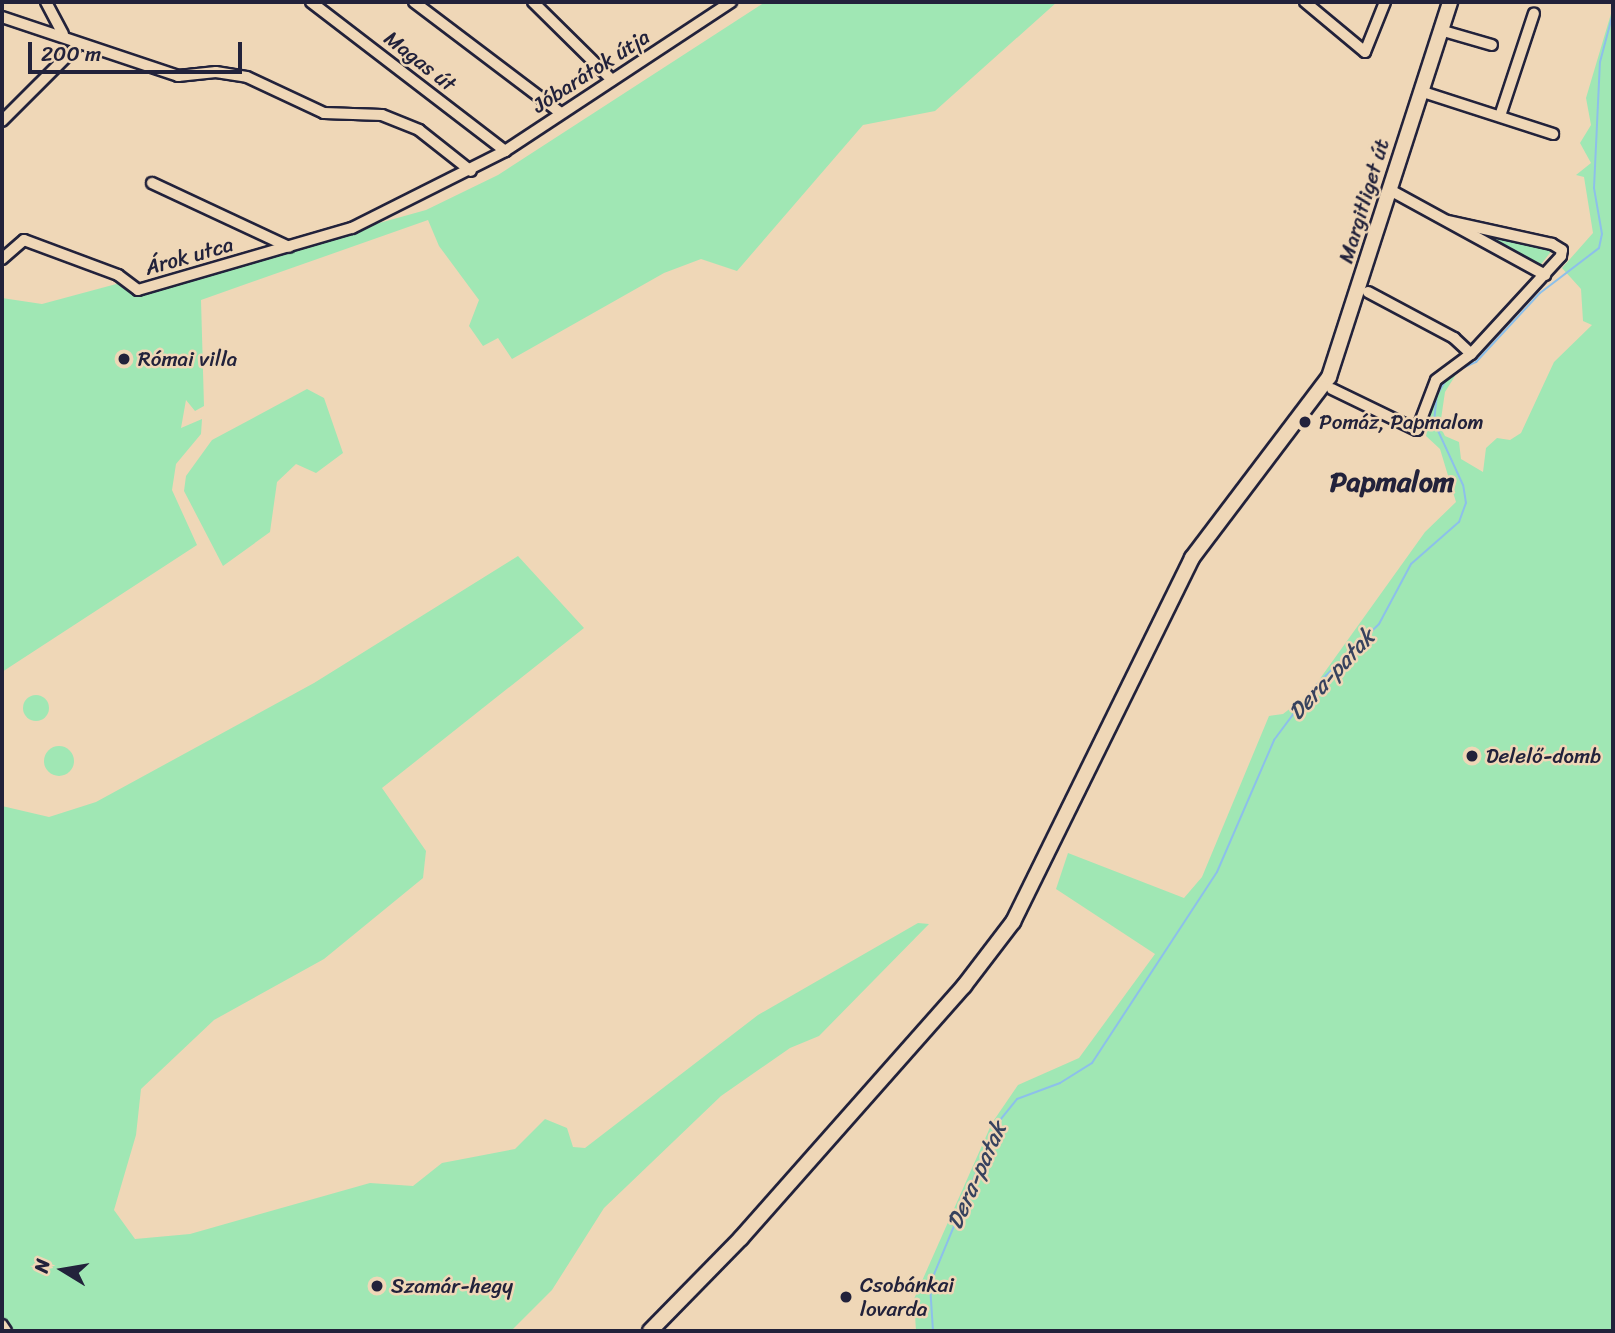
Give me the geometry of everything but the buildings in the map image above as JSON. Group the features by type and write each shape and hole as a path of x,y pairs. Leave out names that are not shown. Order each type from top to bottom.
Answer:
{"main road":[{"name":"Margitliget út","path":"650,1331 741,1238 990,954 1030,893 1192,558 1310,408 1334,364 1450,2"}],"street":[{"path":"46,2 63,34"},
{"name":"Magas út","path":"312,2 505,151"},
{"path":"414,2 561,113"},
{"name":"Jóbarátok útja","path":"289,247 352,228 471,171 731,2"},
{"path":"1306,2 1365,52 1385,2"},
{"path":"537,4 546,19 612,80"},
{"path":"1500,116 1534,13"},
{"path":"4,17 63,34 79,44 178,76 216,72 247,77 324,113 382,115 419,130 471,171"},
{"path":"1440,30 1492,45"},
{"path":"2,121 79,44"},
{"path":"1420,91 1553,134"},
{"path":"152,183 289,247"},
{"path":"1390,190 1545,275"},
{"path":"1332,389 1413,431 1421,425 1436,380 1471,354 1561,256 1562,250 1552,244 1448,221"},
{"name":"Árok utca","path":"2,259 24,240 118,275 138,290 289,247"},
{"path":"1368,292 1454,338 1471,354"},
{"path":"2,1325 6,1331"}],"green space":[{"path":"765,2 1057,2 935,111 863,125 737,271 701,259 664,273 512,359 498,338 483,346 469,326 479,300 439,246 428,220 201,300 204,406 195,411 186,400 181,428 202,419 201,434 176,464 172,490 197,545 2,672 2,298 42,304 120,283 138,290 426,210 498,175"},
{"path":"1613,7 1613,1331 916,1331 914,1299 992,1123 1018,1085 1079,1058 1155,954 1056,889 1068,853 1184,898 1202,877 1269,716 1283,714 1309,694 1425,532 1456,502 1440,449 1426,436 1439,380 1460,368 1445,392 1440,426 1445,436 1459,442 1461,459 1483,472 1486,448 1497,438 1510,440 1521,433 1554,362 1592,325 1583,321 1581,289 1562,268 1593,233 1584,177 1576,175 1591,163 1580,143 1591,125 1586,98"},
{"path":"1467,228 1553,249 1539,267"},
{"path":"307,389 324,398 343,453 316,473 296,464 277,482 270,532 223,566 184,491 186,476 212,440"},
{"path":"518,556 584,628 382,788 426,851 423,878 324,959 214,1020 141,1089 136,1135 114,1210 135,1239 190,1234 370,1183 413,1186 442,1163 515,1149 545,1119 567,1128 573,1147 585,1148 758,1015 918,923 929,924 819,1036 790,1048 721,1096 604,1208 552,1290 511,1331 2,1331 2,806 49,817 96,802 314,683"},
{"path":"36,695 45,699 49,708 45,717 36,721 27,717 23,708 27,699"},
{"path":"59,746 70,750 74,761 70,772 59,776 48,772 44,761 48,750"}],"waterway":[{"name":"Dera-patak","path":"1458,370 1476,362 1540,293 1599,248 1602,234 1594,188 1600,62 1613,13"},
{"name":"Dera-patak","path":"933,1331 930,1284 996,1125 1017,1099 1060,1083 1092,1063 1217,872 1274,740 1312,689 1379,624 1411,564 1459,522 1466,503 1463,485 1434,422 1437,395 1448,377"}],"place":[{"name":"Római villa","path":"124,359"},
{"name":"Pomáz, Papmalom","path":"1305,422"},
{"name":"Delelő-domb","path":"1472,756"},
{"name":"Szamár-hegy","path":"377,1286"},
{"name":"Csobánkai lovarda","path":"846,1297"}],"district":[{"name":"Papmalom","path":"1392,482"}]}
